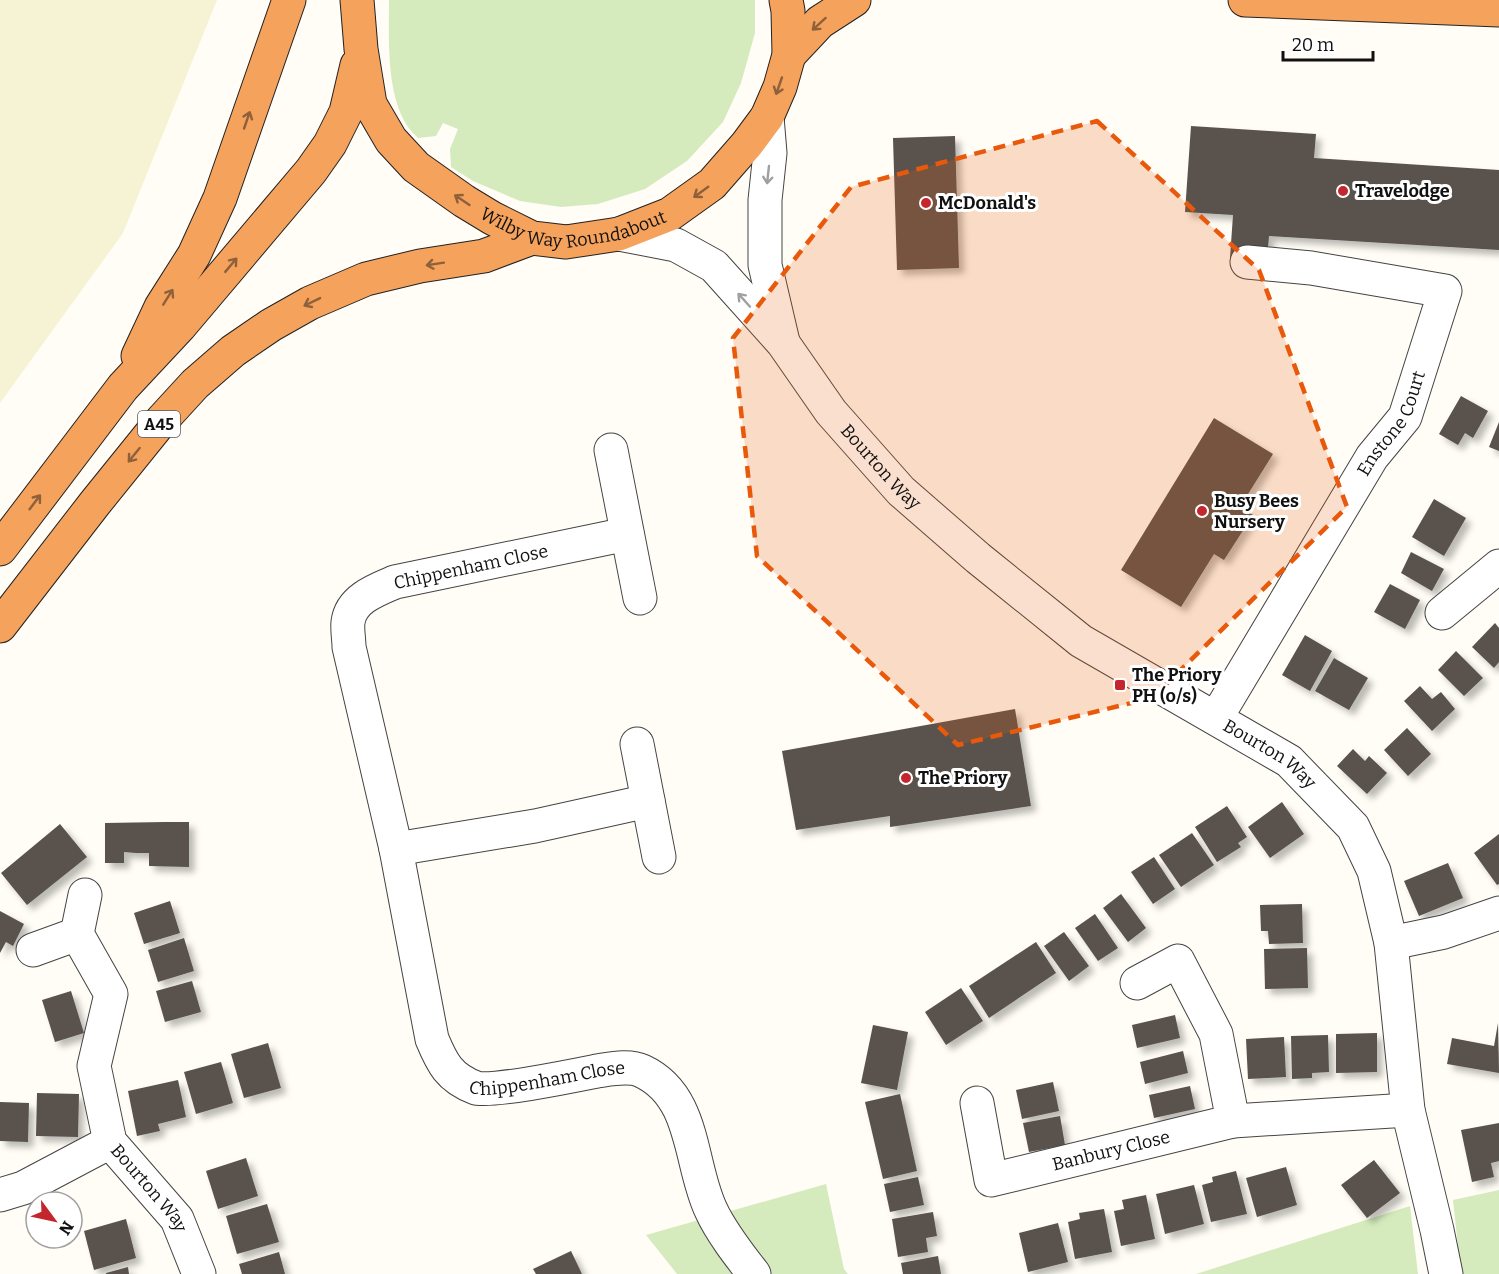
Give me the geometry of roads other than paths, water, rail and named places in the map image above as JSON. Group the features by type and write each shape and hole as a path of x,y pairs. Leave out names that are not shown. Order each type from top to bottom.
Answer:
{"highway":[{"name":"A45","path":"123,387 161,307 194,255 220,198 289,0"},
{"name":"Wilby Way Roundabout","path":"357,0 369,104 391,140 416,167 464,201 532,238 566,242 619,234 670,214 712,184 767,117 780,87 789,55 786,0"},
{"path":"789,55 820,22 854,0"},
{"path":"1245,0 1499,10"},
{"name":"A45","path":"0,549 123,387 180,326 311,171 330,144 346,112 361,49"},
{"name":"A45","path":"0,626 162,420 195,384 233,351 310,303 366,279 420,266 484,256 532,238"}],"street":[{"name":"Bourton Way","path":"767,117 770,153 765,200 765,265 783,343"},
{"name":"Bourton Way","path":"619,234 676,245 714,266 783,343 831,412 863,451 901,491 978,558 1081,641 1289,761 1353,827 1374,871 1391,943 1408,1110 1446,1274"},
{"name":"Enstone Court","path":"1216,718 1372,458 1405,417 1445,291 1302,267 1247,262"},
{"path":"611,450 640,598"},
{"name":"Chippenham Close","path":"627,534 394,582 368,594 355,606 348,621 349,647 396,849 432,1039 443,1064 458,1079 478,1090 618,1067 641,1070 664,1085 681,1111 711,1209 754,1274"},
{"path":"1442,613 1499,566"},
{"path":"637,744 659,857"},
{"path":"396,849 535,826 648,801"},
{"path":"33,950 77,934 85,895"},
{"path":"1391,943 1444,932 1499,913"},
{"name":"Bourton Way","path":"77,934 111,994 94,1066 110,1142 177,1220 199,1274"},
{"path":"1137,983 1178,961 1216,1034 1233,1121"},
{"name":"Banbury Close","path":"977,1103 991,1180 1233,1121 1408,1110"},
{"path":"0,1195 22,1188 110,1142"}],"place":[{"name":"Travelodge","path":"1343,191"},
{"name":"McDonald's","path":"926,203"},
{"name":"Busy Bees Nursery","path":"1202,511"},
{"name":"The Priory PH (o/s)","path":"1120,685"},
{"name":"The Priory","path":"906,778"}]}
